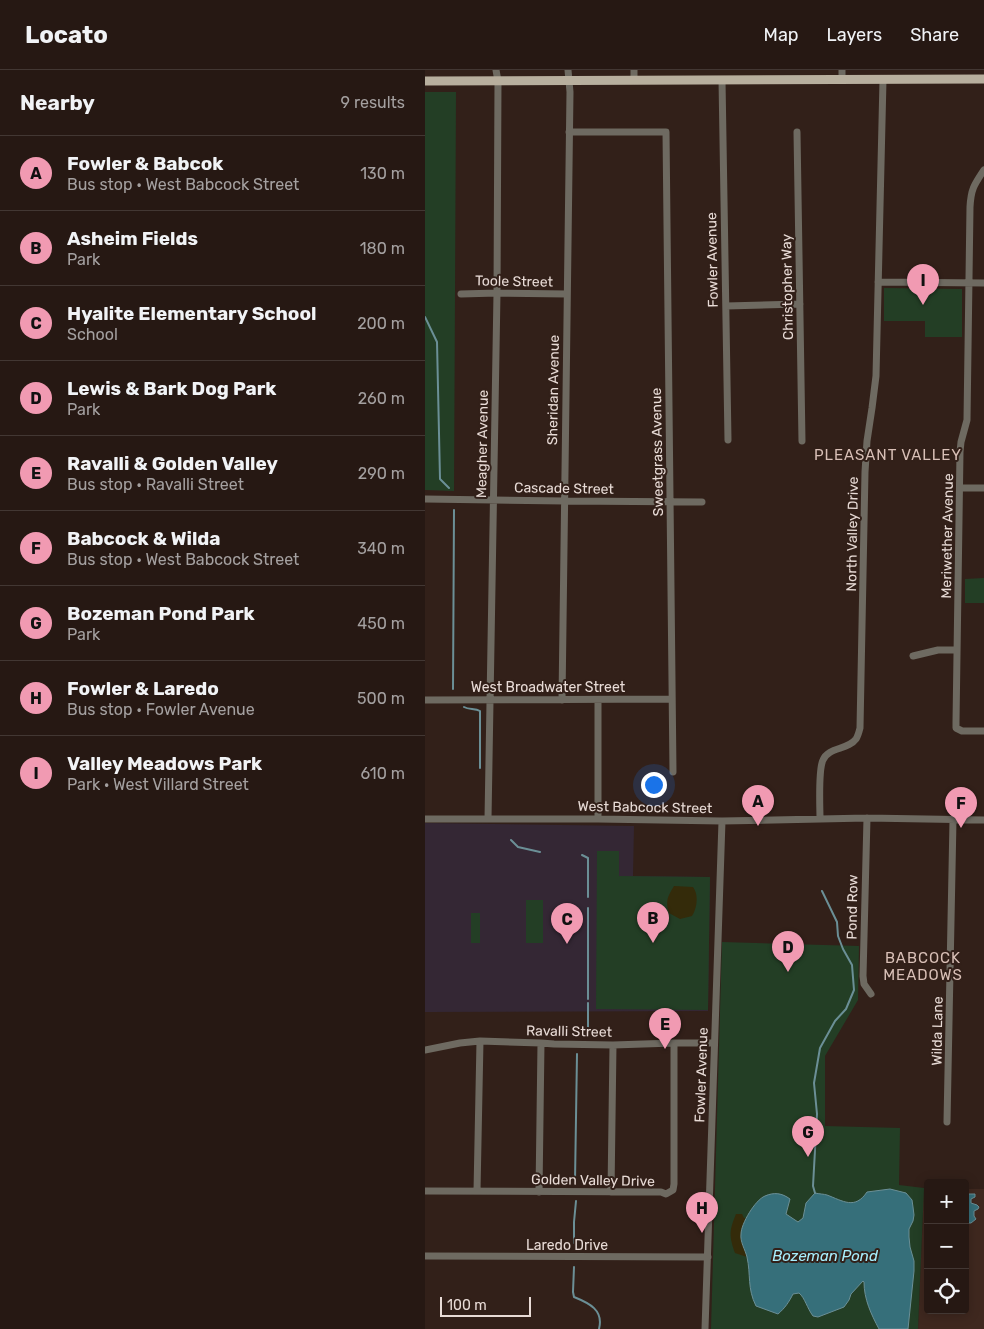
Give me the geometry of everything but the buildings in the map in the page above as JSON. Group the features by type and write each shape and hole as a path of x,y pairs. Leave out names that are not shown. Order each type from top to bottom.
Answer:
{"main road":[{"path":"425,81 984,79"}],"street":[{"name":"Meagher Avenue","path":"488,819 497,293 498,81 496,70"},
{"name":"Sheridan Avenue","path":"562,700 569,132 568,70"},
{"path":"634,70 634,80"},
{"path":"842,80 843,70"},
{"name":"Fowler Avenue","path":"722,80 728,440"},
{"name":"North Valley Drive","path":"820,819 822,760 834,751 851,745 858,736 860,728 865,472 867,441 876,376 883,80"},
{"name":"Sweetgrass Avenue","path":"569,132 666,132 673,772"},
{"name":"Christopher Way","path":"797,132 802,441"},
{"name":"Meriwether Avenue","path":"984,170 971,192 967,420 961,442 956,728 961,731 984,731"},
{"path":"878,282 984,283"},
{"name":"Toole Street","path":"461,294 567,294"},
{"path":"726,306 800,304"},
{"path":"960,488 984,488"},
{"name":"Cascade Street","path":"425,498 702,502"},
{"path":"913,656 938,650 957,650"},
{"name":"West Broadwater Street","path":"425,700 672,700"},
{"path":"598,700 598,819"},
{"name":"West Babcock Street","path":"425,819 722,821 867,818 984,820"},
{"name":"Pond Row","path":"867,818 863,976 864,984 871,994"},
{"name":"Wilda Lane","path":"947,1122 953,820"},
{"name":"Fowler Avenue","path":"705,1329 722,821"},
{"path":"477,1191 480,1041"},
{"name":"Ravalli Street","path":"425,1050 480,1041 613,1045 714,1043"},
{"path":"539,1192 541,1043"},
{"name":"Golden Valley Drive","path":"425,1191 661,1192 666,1194 673,1190 674,1043"},
{"path":"611,1192 613,1045"},
{"name":"Laredo Drive","path":"425,1256 708,1257"}],"shaded area":[{"path":"425,823 634,826 633,876 710,877 708,1011 425,1012"},
{"path":"924,1188 924,1314 969,1314 969,1189 984,1189 984,1329 918,1329"}],"green space":[{"path":"425,92 456,92 454,491 425,490"},
{"path":"884,288 962,289 962,337 925,337 925,321 884,321"},
{"path":"984,578 984,603 965,603 965,579"},
{"path":"597,851 619,851 619,876 710,877 708,1010 596,1009"},
{"path":"526,900 543,900 543,943 526,943"},
{"path":"471,913 480,913 480,943 471,943"},
{"path":"722,942 859,946 858,1000 825,1056 825,1126 900,1128 899,1185 924,1188 918,1329 711,1329"}],"sand":[{"path":"674,886 693,887 695,890 697,901 692,916 680,919 669,913 668,899"},
{"path":"736,1214 742,1214 746,1218 741,1233 747,1257 735,1253 732,1242 731,1229"}],"water":[{"name":"Bozeman Pond","path":"890,1189 906,1193 912,1200 913,1207 914,1215 909,1229 909,1237 914,1271 908,1329 879,1329 868,1306 863,1281 851,1294 844,1307 818,1317 813,1316 799,1293 793,1294 787,1305 778,1314 756,1306 751,1293 747,1257 741,1240 741,1234 743,1224 749,1213 761,1198 775,1194 787,1197 790,1199 786,1214 798,1222 803,1218 806,1203 815,1193 853,1202 858,1201 867,1192"},
{"path":"969,1194 975,1194 975,1197 971,1199 971,1203 979,1207 974,1211 976,1219 969,1223"}],"waterway":[{"path":"425,317 437,342 440,479 449,488"},
{"path":"453,689 454,510"},
{"path":"464,707 480,711 480,768"},
{"path":"511,840 518,847 540,852"},
{"path":"582,855 588,858 588,897"},
{"path":"815,1193 813,1186 817,1114 814,1083 820,1048 835,1021 846,1009 854,990 852,965 843,949 838,936 837,922 822,891"},
{"path":"588,908 588,999"},
{"path":"588,1003 588,1032"},
{"path":"575,1181 577,1054"},
{"path":"574,1243 576,1201"},
{"path":"574,1267 574,1297 594,1308 599,1317 599,1329"}],"place":[{"name":"Valley Meadows Park","path":"923,305"},
{"name":"Fowler & Babcok","path":"758,826"},
{"name":"Babcock & Wilda","path":"961,828"},
{"name":"Asheim Fields","path":"653,943"},
{"name":"Hyalite Elementary School","path":"567,944"},
{"name":"Lewis & Bark Dog Park","path":"788,972"},
{"name":"Ravalli & Golden Valley","path":"665,1049"},
{"name":"Bozeman Pond Park","path":"808,1157"},
{"name":"Fowler & Laredo","path":"702,1233"}],"district":[{"name":"PLEASANT VALLEY","path":"888,455"},
{"name":"BABCOCK MEADOWS","path":"923,966"}]}
